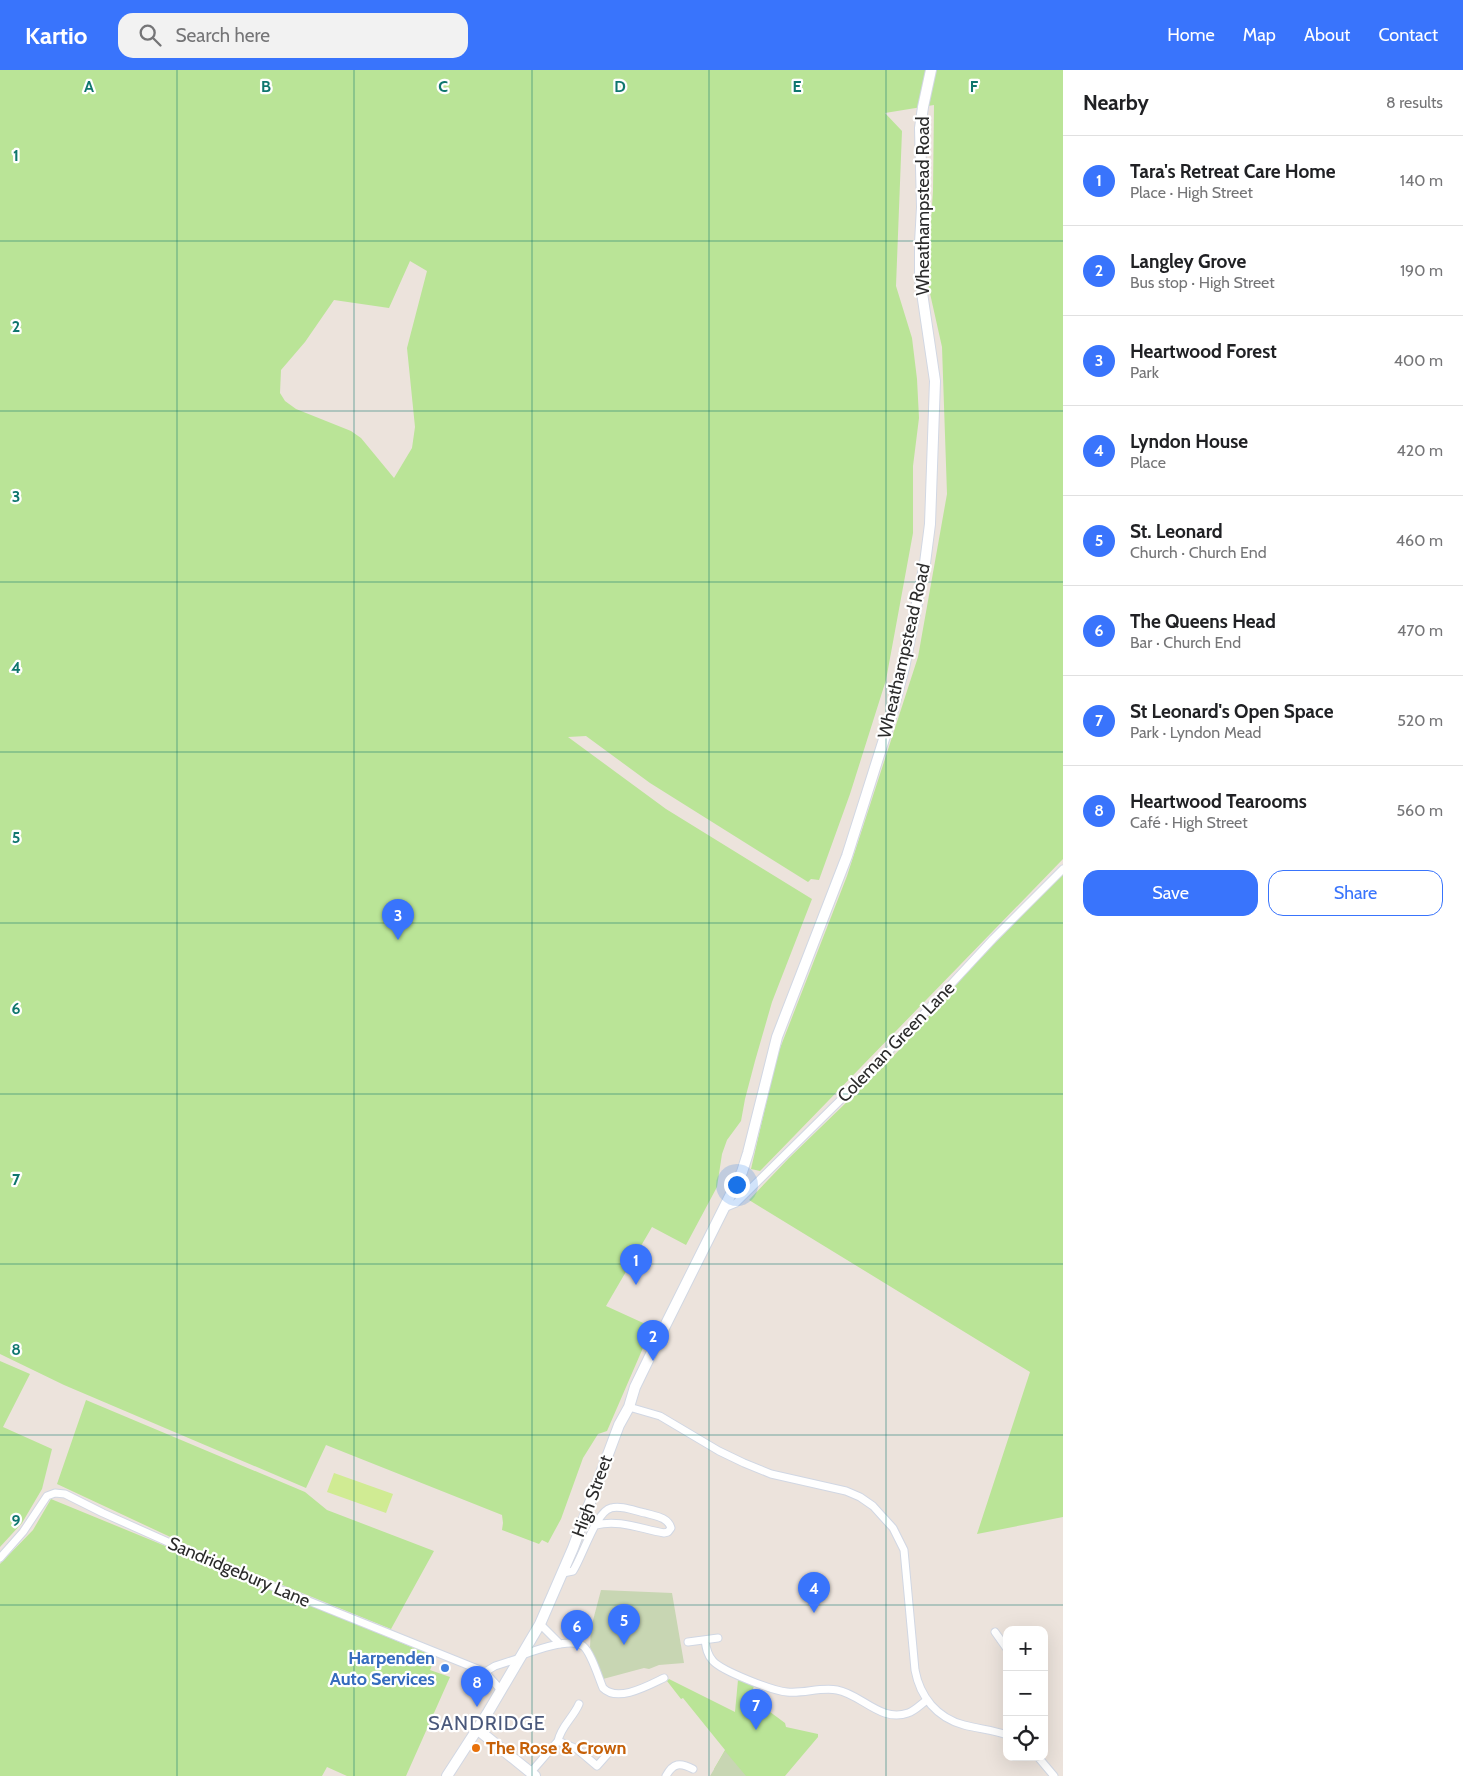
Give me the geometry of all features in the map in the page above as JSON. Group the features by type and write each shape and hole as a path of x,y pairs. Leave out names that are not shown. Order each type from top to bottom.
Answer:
{"main road":[{"name":"Wheathampstead Road","path":"724,1208 736,1185 748,1154 777,1037 847,856 888,725 912,634 925,563 930,524 935,381 920,279 922,207 920,128 931,70"},
{"name":"High Street","path":"447,1776 540,1624 563,1573 605,1459 619,1425 629,1407 635,1388 724,1208"},
{"path":"477,1729 533,1774"}],"street":[{"name":"Coleman Green Lane","path":"724,1208 736,1203 878,1064 993,939 1063,869"},
{"path":"629,1407 660,1416 719,1451 744,1463 772,1474 834,1488 860,1497 873,1506 893,1528 904,1550 915,1670 920,1689 927,1700 945,1718 1003,1734"},
{"name":"Sandridgebury Lane","path":"0,1558 23,1532 47,1496 55,1493 66,1494 103,1513 217,1564 485,1672 500,1689"},
{"path":"563,1573 573,1571 596,1525 604,1511 613,1507 661,1518 668,1522 671,1528 668,1532 664,1533 622,1523 613,1522 596,1525"},
{"path":"540,1624 560,1644"},
{"path":"995,1632 1003,1643"},
{"path":"688,1642 718,1638"},
{"path":"705,1640 709,1656 714,1662 749,1680 779,1691 840,1690 879,1711 896,1714 912,1711 927,1700"},
{"path":"485,1672 521,1656 560,1644 570,1643 582,1646 587,1651 603,1688 610,1693 628,1693 664,1678"},
{"path":"533,1774 558,1741 560,1732 575,1714 579,1704"},
{"path":"558,1741 577,1749 597,1766 613,1748"},
{"path":"1041,1761 1054,1776"},
{"path":"666,1776 672,1767 677,1764 684,1764 693,1769"}],"green space":[{"path":"0,70 1063,70 1063,859 760,1171 751,1169 777,1056 847,876 918,657 947,494 942,347 927,280 933,191 934,105 885,113 902,131 896,286 912,338 917,379 919,418 913,466 913,533 886,680 850,794 819,880 811,879 808,882 650,783 586,736 568,737 666,809 812,899 772,1002 745,1099 741,1121 727,1140 722,1154 717,1187 686,1245 652,1227 606,1306 652,1327 607,1431 598,1434 583,1458 561,1519 548,1543 542,1540 539,1544 502,1530 502,1515 326,1445 306,1488 64,1385 0,1354","holes":["410,261 427,271 407,348 415,427 412,448 394,478 361,438 351,431 296,409 285,401 280,393 281,370 305,342 334,300 389,308"]},
{"path":"1063,873 1063,1517 977,1534 1030,1372 749,1200 789,1158 884,1066 977,962"},
{"path":"0,1361 30,1374 3,1427 52,1449 42,1489 22,1523 0,1547"},
{"path":"86,1400 305,1492 327,1510 434,1551 391,1629 211,1556 57,1484"},
{"path":"334,1473 393,1494 386,1513 327,1492"},
{"path":"51,1499 436,1657 430,1670 450,1677 406,1776 347,1776 327,1767 322,1776 0,1776 0,1564 33,1530"},
{"path":"601,1590 672,1593 684,1663 659,1665 603,1679 590,1647 591,1628"},
{"path":"669,1679 735,1712 738,1680 754,1686 749,1702 762,1706 785,1723 786,1727 818,1734 818,1737 785,1776 721,1776 714,1769 725,1750 683,1698 681,1699 667,1681"},
{"path":"725,1751 746,1776 710,1776"}],"place":[{"name":"Heartwood Forest","path":"398,940"},
{"name":"Tara's Retreat Care Home","path":"636,1285"},
{"name":"Langley Grove","path":"653,1361"},
{"name":"Lyndon House","path":"814,1613"},
{"name":"St. Leonard","path":"624,1645"},
{"name":"The Queens Head","path":"577,1651"},
{"name":"Harpenden Auto Services","path":"445,1668"},
{"name":"Heartwood Tearooms","path":"477,1707"},
{"name":"St Leonard's Open Space","path":"756,1730"},
{"name":"The Rose & Crown","path":"476,1748"}],"district":[{"name":"SANDRIDGE","path":"487,1723"}]}
